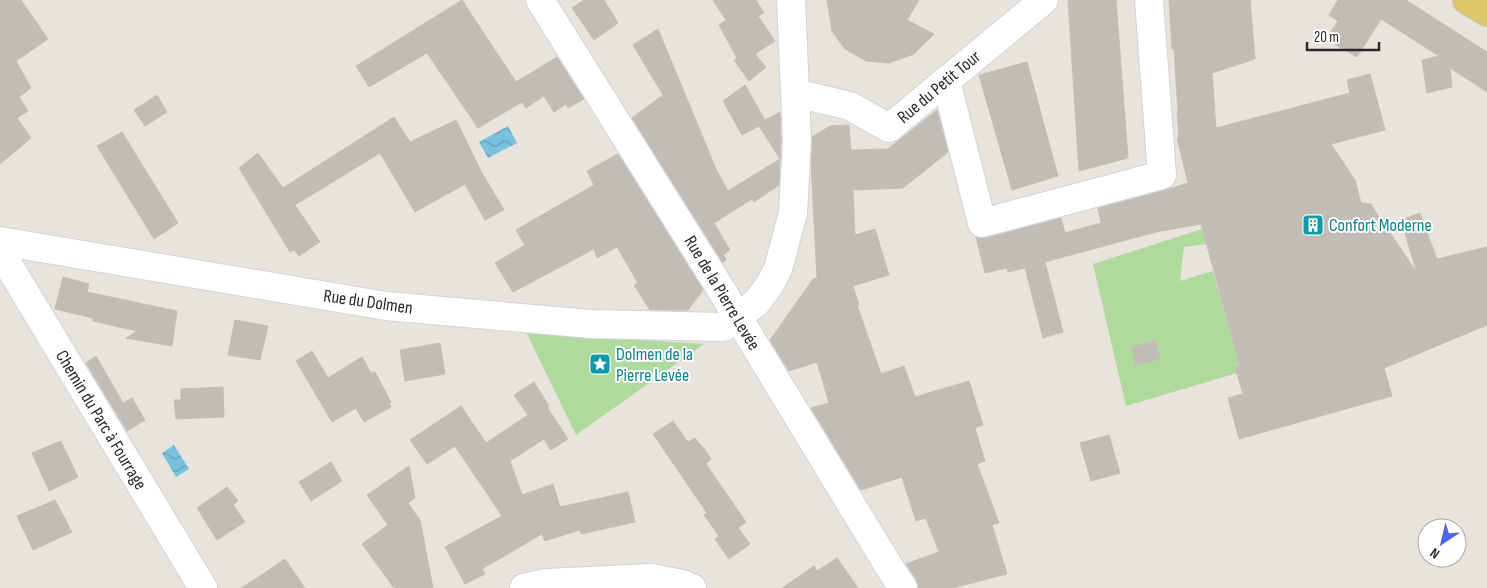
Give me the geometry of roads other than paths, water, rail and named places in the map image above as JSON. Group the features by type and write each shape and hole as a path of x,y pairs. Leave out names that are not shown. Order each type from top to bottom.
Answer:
{"main road":[{"path":"1467,0 1487,12"}],"street":[{"name":"Rue de la Pierre Levée","path":"540,0 714,278 903,588"},
{"path":"737,318 756,303 769,286 778,269 793,214 797,141 792,0"},
{"name":"Rue du Petit Tour","path":"795,93 850,106 889,128 1044,0"},
{"path":"946,81 982,222 1162,175 1149,0"},
{"name":"Rue du Dolmen","path":"0,241 278,289 386,306 443,312 591,324 724,328 737,318"},
{"name":"Chemin du Parc à Fourrage","path":"0,250 203,588"},
{"path":"524,588 546,583 652,578 692,588"}],"water":[{"path":"508,126 517,143 488,158 479,142"},
{"path":"174,445 189,469 176,477 162,453"}],"place":[{"name":"Confort Moderne","path":"1313,225"},
{"name":"Dolmen de la Pierre Levée","path":"600,364"}]}
